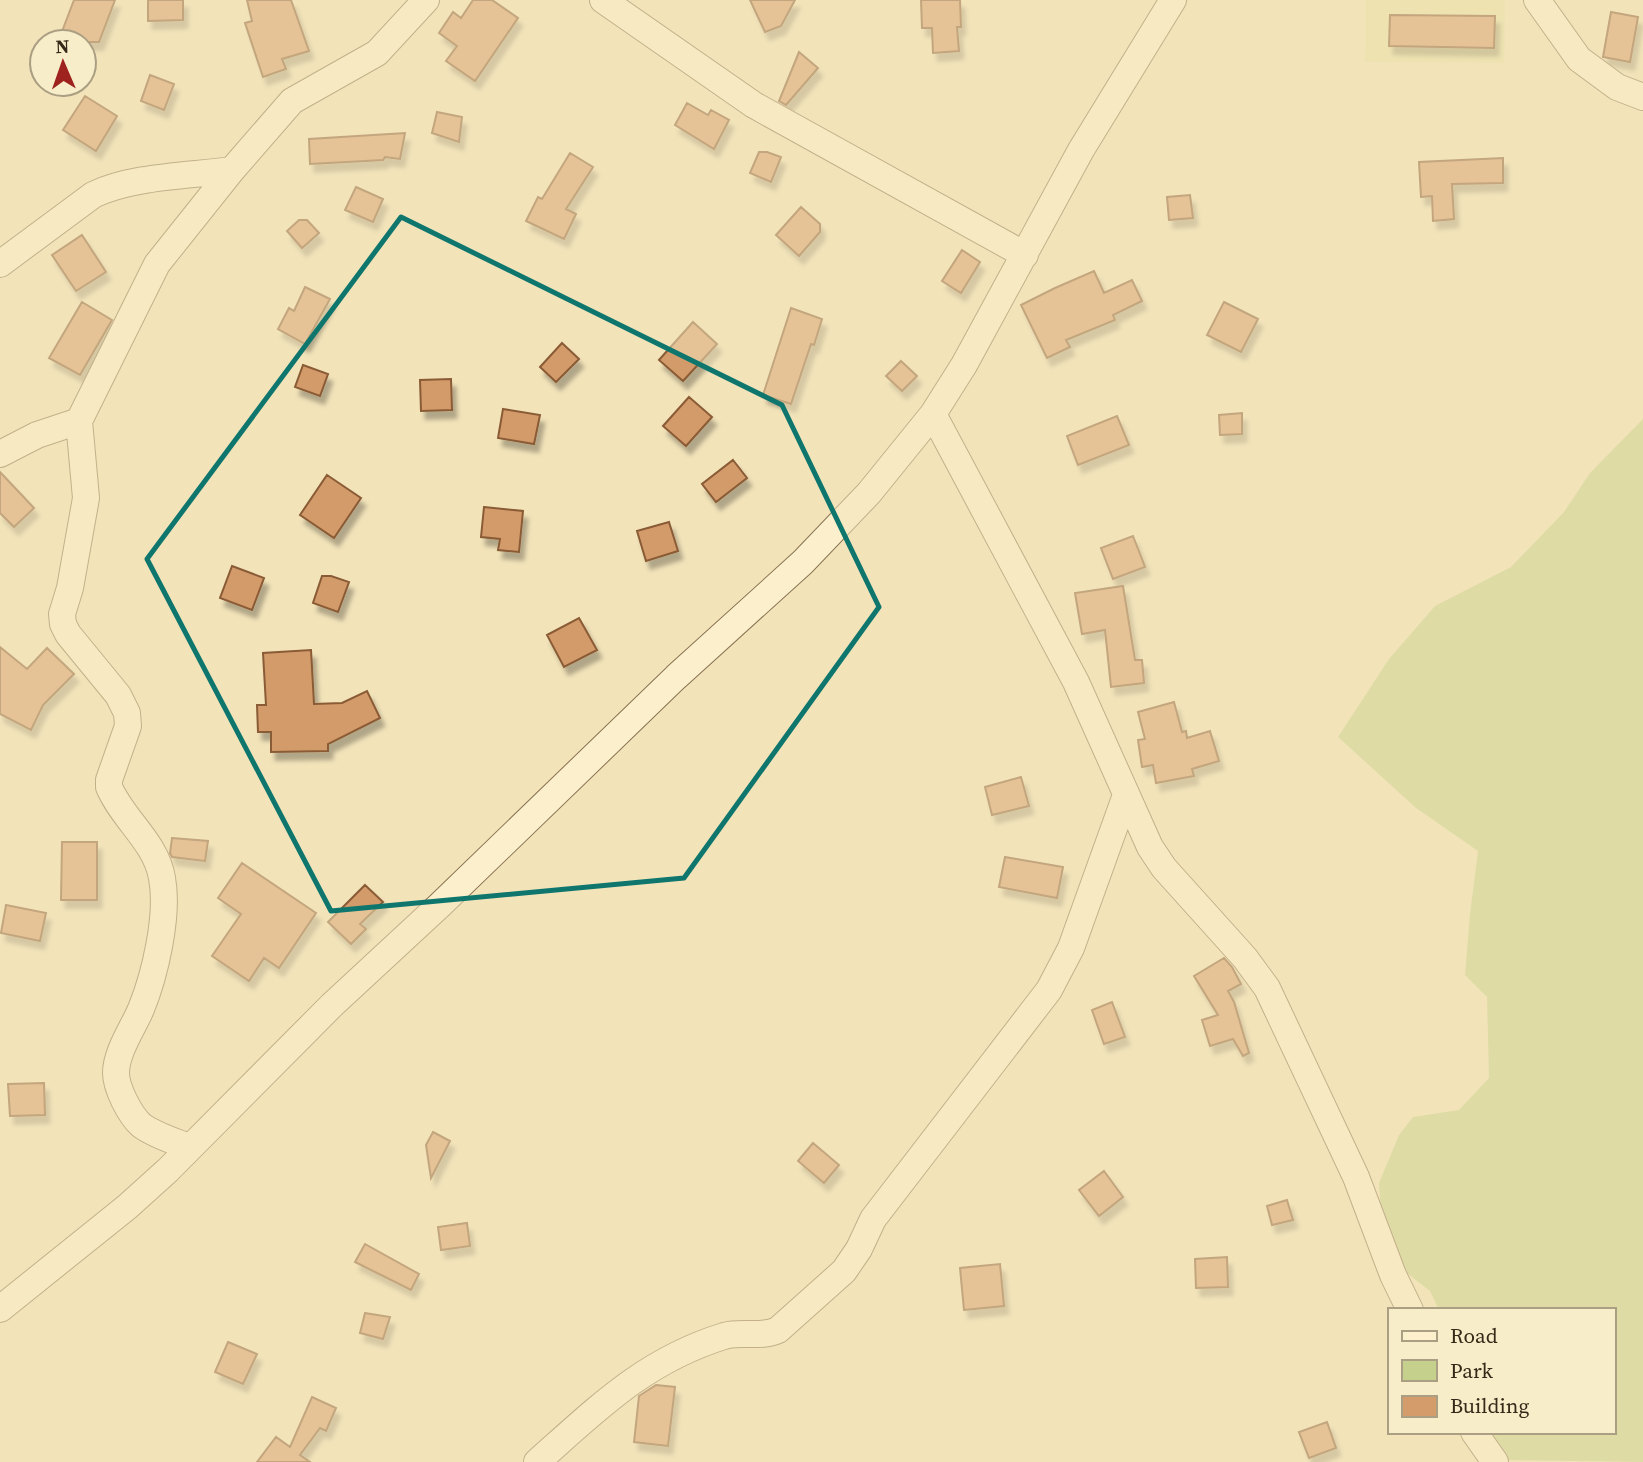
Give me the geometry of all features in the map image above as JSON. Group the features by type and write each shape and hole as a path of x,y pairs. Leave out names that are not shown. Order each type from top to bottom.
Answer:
{"street":[{"path":"189,1147 138,1122 116,1077 118,1062 141,1009 157,961 163,880 152,852 109,787 128,726 124,703 62,624 86,498 79,421 157,264 232,170 292,101 377,53 426,0"},
{"path":"603,0 765,113 1025,255"},
{"path":"0,1309 127,1207 168,1170 332,1005 440,905 676,677 803,562 869,493 933,414 964,365 1081,150 1173,0"},
{"path":"1537,0 1579,59 1617,87 1643,97"},
{"path":"0,264 93,195 106,189 232,170"},
{"path":"933,414 1076,682 1150,847 1164,868 1245,958 1267,988 1356,1177 1393,1275 1409,1308"},
{"path":"0,454 37,435 79,421"},
{"path":"537,1462 615,1392 657,1365 726,1336 770,1334 778,1330 844,1271 859,1249 873,1219 1049,990 1071,947 1126,795"},
{"path":"1475,1434 1495,1462"}],"highlighted area":[{"path":"401,217 782,405 879,607 684,878 331,911 147,559"}],"shaded area":[{"path":"1366,0 1505,0 1504,63 1365,62"}],"green space":[{"path":"1643,419 1643,1462 1501,1460 1480,1434 1615,1434 1615,1308 1438,1308 1430,1291 1399,1267 1382,1229 1379,1183 1399,1135 1413,1117 1459,1110 1489,1078 1487,997 1465,975 1478,851 1416,808 1338,737 1389,659 1435,606 1511,567 1564,512 1590,473"}],"building":[{"path":"74,0 115,0 99,42 98,28 63,28"},
{"path":"148,0 183,0 183,20 148,21"},
{"path":"247,0 291,0 309,51 282,59 286,69 263,77 245,23 252,21"},
{"path":"473,0 492,0 518,18 475,81 446,61 457,46 439,33 453,12 461,18"},
{"path":"750,0 795,0 781,26 765,32"},
{"path":"921,0 960,0 961,27 957,27 959,51 933,53 932,28 922,28"},
{"path":"1611,12 1638,17 1630,62 1603,57"},
{"path":"1390,15 1495,16 1494,48 1389,46"},
{"path":"799,52 818,68 786,105 779,101"},
{"path":"150,75 174,84 164,110 141,101"},
{"path":"84,98 88,98 117,116 96,151 63,130"},
{"path":"687,103 708,115 711,110 729,120 714,149 675,125"},
{"path":"437,112 462,117 459,142 432,133"},
{"path":"405,133 400,159 385,157 383,160 310,164 309,139"},
{"path":"759,152 781,157 771,182 750,173"},
{"path":"570,153 593,167 566,209 576,214 564,239 526,221 538,197 542,199"},
{"path":"1503,158 1503,183 1452,184 1454,219 1433,221 1432,196 1421,197 1419,162"},
{"path":"356,187 383,199 373,222 345,210"},
{"path":"1190,195 1193,218 1169,220 1167,197"},
{"path":"801,207 820,224 820,232 799,256 776,235"},
{"path":"299,220 307,220 319,233 302,248 287,231"},
{"path":"82,235 106,272 76,291 52,255"},
{"path":"962,250 980,262 961,293 942,281"},
{"path":"1094,271 1104,293 1132,280 1142,301 1113,315 1115,320 1066,340 1070,347 1047,358 1021,305"},
{"path":"305,287 330,299 305,344 278,329 289,308 294,311"},
{"path":"82,302 112,320 80,375 49,358"},
{"path":"1224,302 1258,319 1241,352 1207,335"},
{"path":"791,308 822,319 791,404 763,395"},
{"path":"693,322 717,344 683,381 659,360"},
{"path":"562,343 579,359 556,382 540,367"},
{"path":"901,361 917,376 902,391 886,376"},
{"path":"303,365 328,374 320,396 295,387"},
{"path":"451,379 452,410 421,411 420,380"},
{"path":"689,397 712,417 686,446 663,426"},
{"path":"503,409 540,415 534,444 498,438"},
{"path":"1242,413 1242,434 1220,435 1219,415"},
{"path":"1117,416 1129,445 1078,465 1067,436"},
{"path":"733,460 747,478 716,502 702,484"},
{"path":"0,472 34,508 14,527 0,513"},
{"path":"327,475 361,498 334,538 300,515"},
{"path":"484,507 523,511 519,552 498,550 500,539 481,537"},
{"path":"669,522 678,551 646,561 637,531"},
{"path":"1133,536 1145,567 1113,579 1101,548"},
{"path":"232,566 264,578 252,610 220,598"},
{"path":"322,576 349,582 338,612 313,603"},
{"path":"1123,586 1135,660 1142,660 1144,683 1111,687 1105,630 1082,634 1075,593"},
{"path":"579,618 597,650 564,667 547,635"},
{"path":"0,647 27,669 47,648 74,674 43,705 31,730 0,714"},
{"path":"311,650 314,704 342,703 367,691 380,718 328,744 328,751 271,752 271,732 258,732 257,705 266,705 263,653"},
{"path":"1174,702 1182,732 1186,731 1187,738 1210,731 1219,761 1192,769 1194,776 1156,783 1153,765 1142,767 1138,740 1145,739 1138,712"},
{"path":"1021,777 1029,806 992,815 985,787"},
{"path":"172,838 208,841 205,861 172,857"},
{"path":"62,842 97,842 97,900 61,900"},
{"path":"1005,857 1063,867 1057,898 999,887"},
{"path":"242,863 316,913 279,968 264,958 249,981 212,956 241,914 218,898"},
{"path":"365,885 383,902 360,924 366,929 351,944 328,922"},
{"path":"6,905 46,913 40,941 1,933"},
{"path":"1224,958 1241,984 1228,991 1234,1002 1249,1053 1243,1056 1233,1039 1210,1046 1202,1020 1218,1015 1194,976"},
{"path":"1112,1002 1125,1037 1104,1044 1092,1010"},
{"path":"44,1083 45,1115 10,1116 8,1084"},
{"path":"433,1132 450,1141 431,1178 426,1145"},
{"path":"813,1143 839,1165 824,1183 798,1161"},
{"path":"1104,1171 1123,1197 1099,1216 1079,1190"},
{"path":"1287,1200 1293,1220 1272,1225 1267,1206"},
{"path":"467,1223 470,1246 441,1250 438,1227"},
{"path":"365,1244 419,1274 411,1290 355,1262"},
{"path":"1227,1257 1228,1287 1196,1288 1195,1259"},
{"path":"1000,1264 1004,1306 964,1310 960,1268"},
{"path":"365,1313 390,1317 383,1339 360,1333"},
{"path":"228,1342 257,1354 243,1384 215,1372"},
{"path":"656,1385 675,1387 668,1446 634,1442 639,1396"},
{"path":"312,1397 336,1408 326,1431 320,1428 300,1455 310,1462 257,1462 276,1437 290,1447"},
{"path":"1327,1422 1336,1448 1309,1458 1299,1432"}]}
